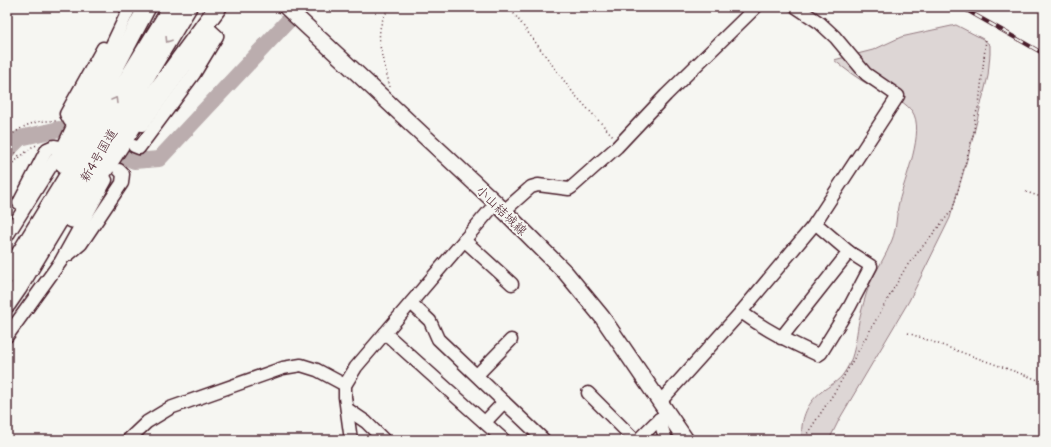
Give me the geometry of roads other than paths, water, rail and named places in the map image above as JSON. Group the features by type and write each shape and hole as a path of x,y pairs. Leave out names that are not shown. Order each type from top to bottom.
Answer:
{"highway":[{"path":"7,272 18,243 86,155 98,134 147,7"},
{"name":"新4号国道","path":"7,304 18,288 86,155 172,7"},
{"name":"新4号国道","path":"98,134 188,7"},
{"path":"98,134 149,101 218,7"},
{"name":"新4号国道","path":"7,275 86,155"}],"main road":[{"name":"小山結城線","path":"286,8 500,207 573,282 602,317 662,411 686,440"}],"street":[{"path":"98,134 66,114 123,12 129,7"},
{"path":"351,440 345,397 345,385 356,367 464,240 500,207 531,187 538,185 569,189 572,187 620,144 666,95 756,7"},
{"path":"588,392 637,440 815,223 898,96 866,74 835,37 820,23 796,7"},
{"path":"8,234 86,155"},
{"path":"7,336 61,261 86,155"},
{"path":"741,312 760,326 781,338 818,355 821,353 850,306 871,266 849,252 815,223"},
{"path":"464,240 512,284"},
{"path":"781,338 849,252"},
{"path":"410,303 430,321 438,339 544,440"},
{"path":"385,333 504,440"},
{"path":"476,375 511,340"},
{"path":"128,440 147,422 170,408 283,368 301,365 317,370 345,385"},
{"path":"485,422 504,402"},
{"path":"347,409 366,422 384,440"},
{"path":"662,411 666,440"}],"waterway":[{"path":"7,151 20,138 59,129 134,161 159,159 301,7"}],"railway":[{"path":"961,7 1044,54"}]}
